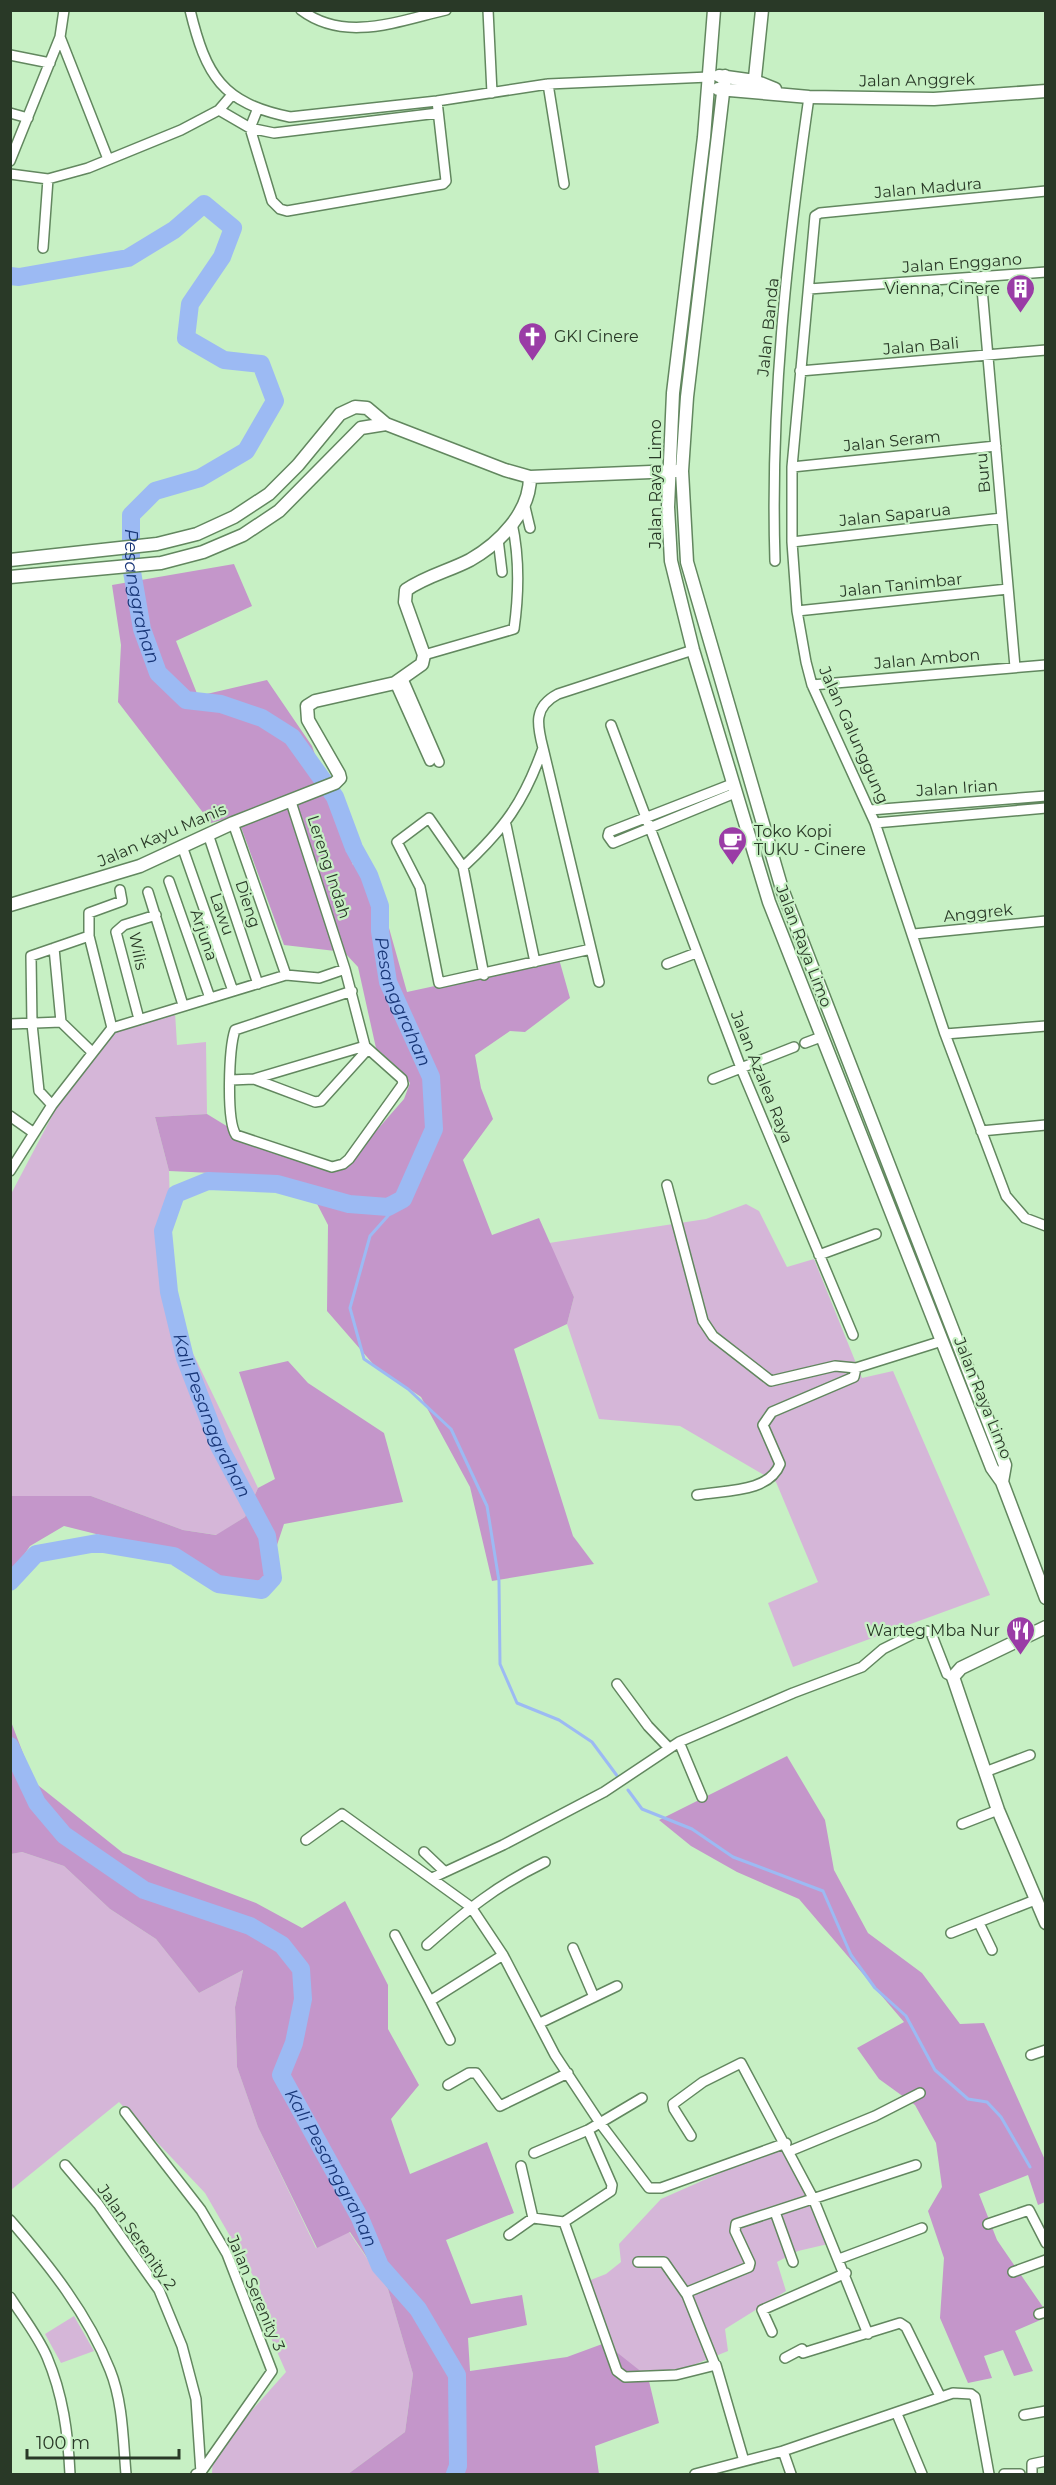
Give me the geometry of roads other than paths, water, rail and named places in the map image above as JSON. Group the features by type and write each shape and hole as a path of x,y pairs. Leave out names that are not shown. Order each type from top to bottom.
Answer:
{"main road":[{"name":"Jalan Raya Limo","path":"714,10 673,393 668,471 671,561 693,650 768,902 992,1468 1002,1482"},
{"path":"754,86 762,10"},
{"name":"Jalan Anggrek","path":"708,80 809,97 933,99 1046,91"},
{"name":"Jalan Raya Limo","path":"724,83 687,397 682,471 687,562 782,889 1005,1465 1002,1482"},
{"path":"10,560 157,544 197,534 234,517 269,494 298,465 340,414 355,407 367,408 386,424 505,471 530,477 682,471"},
{"path":"10,577 172,560 203,552 243,534 279,511 340,448 365,426 386,424"},
{"path":"399,681 422,664 424,655 405,602 406,590 419,581 471,559 498,539 525,507 530,491 530,477"},
{"name":"Lereng Indah","path":"291,802 335,783 340,778 309,720 307,706 315,701 399,681"},
{"name":"Jalan Kayu Manis","path":"10,905 140,866 208,834 291,802"},
{"path":"831,1060 846,1054"},
{"path":"931,1313 944,1308"},
{"path":"1002,1482 1046,1598"},
{"path":"1046,1627 961,1668 953,1677 998,1810 1046,1923"}],"street":[{"path":"10,161 60,37 64,10"},
{"path":"190,10 203,52 219,84 231,96 280,115 304,117 437,101 548,84 708,80"},
{"path":"301,10 330,26 363,29 446,10"},
{"path":"488,10 492,93"},
{"path":"60,37 108,159"},
{"path":"10,55 50,63"},
{"path":"548,84 564,184"},
{"path":"10,174 48,179 108,159 150,144 219,110 231,96"},
{"name":"Jalan Banda","path":"775,561 773,490 776,396 809,97"},
{"path":"258,108 250,128 272,201 280,209 287,210 443,184 446,181 437,101"},
{"path":"219,110 250,128 289,132 438,113"},
{"path":"10,113 28,117"},
{"path":"43,248 48,179"},
{"name":"Jalan Madura","path":"814,218 820,213 1046,191"},
{"name":"Jalan Galunggung","path":"814,218 792,467 792,542 797,611 812,685 875,823 914,934 945,1034 1006,1196 1025,1218 1044,1226"},
{"name":"Jalan Enggano","path":"808,289 1046,272"},
{"name":"Buru","path":"981,277 1015,667"},
{"name":"Jalan Bali","path":"800,371 1046,350"},
{"name":"Jalan Seram","path":"792,467 996,446"},
{"path":"525,507 530,528"},
{"name":"Jalan Saparua","path":"792,542 1002,518"},
{"path":"424,655 514,629 519,577 517,543 512,523"},
{"path":"498,539 502,572"},
{"name":"Jalan Tanimbar","path":"797,611 1008,589"},
{"path":"599,982 543,748 538,715 543,705 552,697 693,650"},
{"name":"Jalan Ambon","path":"812,685 1046,665"},
{"path":"399,681 434,762"},
{"name":"Jalan Azalea Raya","path":"611,725 644,819 741,1068 853,1335"},
{"path":"463,867 506,825 529,783 543,748"},
{"path":"734,789 612,843 608,836 609,832 734,789"},
{"name":"Jalan Irian","path":"870,810 1046,796"},
{"name":"Lereng Indah","path":"291,802 352,991 366,1047"},
{"name":"Jalan Irian","path":"875,823 1046,808"},
{"path":"484,975 463,867 429,818 397,842 420,887 437,981 443,984 484,975 591,949"},
{"path":"233,824 286,975"},
{"path":"506,825 535,962"},
{"name":"Dieng","path":"208,834 258,984"},
{"name":"Lawu","path":"183,846 233,991"},
{"name":"Arjuna","path":"169,881 210,998"},
{"path":"112,1028 89,936 89,912 122,901 120,890"},
{"path":"148,892 183,1005"},
{"name":"Wilis","path":"139,1019 116,932 124,925 156,915"},
{"name":"Anggrek","path":"914,934 1046,921"},
{"path":"52,1105 39,1093 32,1024 31,956 89,936"},
{"path":"54,948 61,1022 92,1052"},
{"path":"667,964 696,953"},
{"path":"11,1168 52,1105 112,1028 286,975 319,978 345,969"},
{"path":"352,991 237,1028 234,1032 231,1080 232,1124 236,1135 332,1167 349,1160 403,1084 402,1079 366,1047"},
{"path":"10,1031 11,1024 61,1022"},
{"path":"945,1034 1046,1026"},
{"path":"805,1043 821,1037"},
{"path":"231,1080 254,1079 366,1047"},
{"path":"254,1079 315,1102 321,1101 366,1047"},
{"path":"713,1079 794,1047"},
{"path":"10,1116 34,1133"},
{"path":"981,1131 1046,1125"},
{"path":"667,1185 703,1321 713,1336 771,1382 835,1366 856,1368 942,1341"},
{"path":"819,1255 876,1234"},
{"path":"697,1495 761,1484 775,1476 780,1464 763,1425 766,1419 772,1412 854,1377 856,1368"},
{"path":"432,1878 503,1845 604,1792 679,1742 793,1693 862,1667 883,1649 915,1633 927,1631 932,1633 947,1674 953,1677"},
{"path":"617,1684 648,1726 669,1748"},
{"path":"679,1742 702,1797"},
{"path":"985,1772 1030,1755"},
{"path":"962,1824 998,1810"},
{"path":"306,1840 342,1814 471,1907 503,1955 555,2055 600,2123 647,2187 652,2189 788,2147 875,2116 920,2092"},
{"path":"424,1852 445,1872"},
{"path":"428,1946 471,1907 507,1880 545,1862"},
{"path":"951,1933 1035,1900"},
{"path":"979,1923 992,1950"},
{"path":"395,1935 450,2040"},
{"path":"573,1948 594,1997"},
{"path":"430,2001 503,1955"},
{"path":"540,2024 617,1986"},
{"path":"1031,2055 1046,2050"},
{"path":"691,2136 673,2104 703,2082 741,2063 788,2147 813,2198 846,2273 868,2334"},
{"path":"448,2085 469,2073 476,2073 500,2106 568,2073"},
{"path":"534,2153 588,2130 642,2098"},
{"name":"Jalan Serenity 3","path":"124,2112 201,2210 221,2245 272,2371 200,2474"},
{"path":"508,2235 533,2218 564,2222 612,2188 588,2130"},
{"name":"Jalan Serenity 2","path":"65,2165 99,2204 159,2290 182,2346 196,2399 200,2474"},
{"path":"521,2166 533,2218"},
{"path":"687,2295 690,2291 746,2270 750,2263 734,2227 750,2219 916,2166"},
{"path":"988,2224 1029,2210 1046,2242"},
{"path":"775,2212 793,2262"},
{"path":"10,2220 46,2262 88,2324 111,2371 122,2424 126,2475"},
{"path":"564,2222 617,2371 625,2377 676,2375 715,2365"},
{"path":"839,2259 922,2228"},
{"path":"1013,2272 1046,2260"},
{"path":"638,2262 664,2262 687,2295 715,2365 744,2461"},
{"path":"772,2332 762,2310 846,2273"},
{"path":"10,2297 46,2355 60,2394 68,2431 70,2475"},
{"path":"785,2358 802,2349 803,2354 898,2322 903,2324 940,2396"},
{"path":"695,2475 783,2451 953,2393 971,2394 975,2397 990,2475"},
{"path":"1024,2415 1046,2411"},
{"path":"897,2414 922,2475"},
{"path":"783,2451 791,2475"},
{"path":"1032,2475 1032,2464 1046,2461"},
{"path":"1004,2475 1020,2475"}],"waterway":[{"name":"Pesanggrahan","path":"10,276 19,277 128,258 174,230 204,204 233,228 222,257 190,304 186,338 224,360 261,364 275,401 246,451 200,478 155,491 131,515 131,566 142,629 158,673 186,700 221,704 262,718 292,737 335,797 354,848 369,875 380,906 380,931 388,982 431,1077 434,1129 403,1199 388,1207 349,1204 277,1184 208,1181 176,1194 163,1231 169,1292 185,1358 219,1446 267,1536 273,1578 262,1590 218,1584 174,1556 97,1543 36,1554 10,1582"},
{"path":"403,1199 370,1236 350,1308 364,1359 408,1389 451,1429 487,1506 499,1581 500,1664 517,1703 559,1720 592,1742 618,1777"},
{"name":"Kali Pesanggrahan","path":"10,1746 37,1803 64,1835 144,1890 250,1926 282,1945 301,1969 303,1999 294,2043 281,2075 360,2218 380,2266 418,2309 457,2375 458,2466 455,2474"},
{"path":"628,1790 642,1809 692,1829 733,1857 823,1891 851,1955 875,1988 906,2016 935,2070 968,2099 987,2102 1001,2117 1030,2167"}],"place":[{"name":"Vienna, Cinere","path":"1021,314"},
{"name":"GKI Cinere","path":"533,362"},
{"name":"Toko Kopi TUKU - Cinere","path":"733,866"},
{"name":"Warteg Mba Nur","path":"1021,1656"}]}
